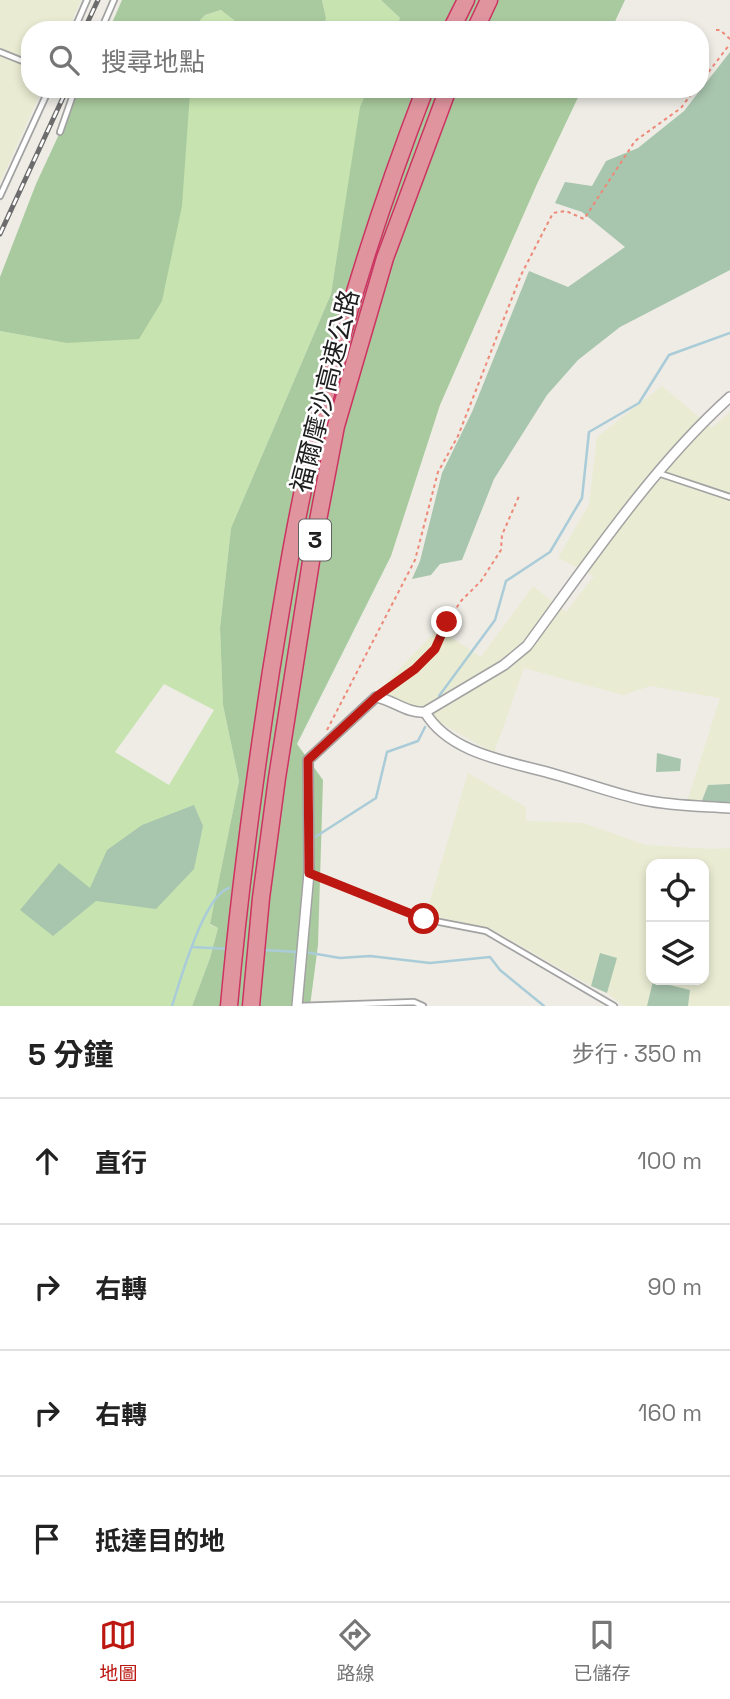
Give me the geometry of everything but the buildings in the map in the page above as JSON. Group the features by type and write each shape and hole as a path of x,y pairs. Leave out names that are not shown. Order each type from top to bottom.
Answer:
{"highway":[{"path":"456,21 466,0"},
{"path":"479,21 489,0"},
{"name":"福爾摩沙高速公路","path":"229,1006 243,866 263,722 286,577 315,438 349,311 390,180 422,98"},
{"name":"福爾摩沙高速公路","path":"251,1006 261,898 277,778 315,536 336,426 385,258 445,98"}],"street":[{"path":"298,1006 309,873 308,760 376,697 390,700 415,713 425,712 504,666 527,646 658,473 710,415 730,397"},
{"path":"425,712 432,724 448,736 495,759 643,800 730,808"}],"lane":[{"path":"79,21 87,0"},
{"path":"105,21 114,0"},
{"path":"0,52 21,60"},
{"path":"0,196 44,98"},
{"path":"60,132 72,98"},
{"path":"658,473 730,497"},
{"path":"309,873 424,919 485,931 614,1006"},
{"path":"298,1006 414,1002 423,1006"}],"path":[{"path":"716,30 720,30 730,39"},
{"path":"709,71 730,44"},
{"path":"321,746 335,713 415,560 438,472 458,436 520,275 553,213 566,211 584,219 635,141 681,108 688,98"},
{"path":"376,697 415,669 435,649 447,622 461,601 481,581 501,550 502,535 519,496"}],"green space":[{"path":"0,0 81,0 72,21 21,21 21,98 38,98 0,183"},
{"path":"122,0 322,0 326,18 326,21 235,21 221,10 205,15 199,21 113,21"},
{"path":"322,0 381,0 400,18 399,21 326,21"},
{"path":"381,0 625,0 615,21 399,21 400,18"},
{"path":"222,10 236,21 199,21 205,15"},
{"path":"730,52 730,270 620,327 578,360 547,395 494,479 462,560 440,564 431,575 412,579 420,561 442,473 472,412 529,271 568,287 625,247 582,212 555,203 565,182 592,186 606,161 638,148 684,111 694,98 709,98 709,79"},
{"path":"76,98 189,98 182,206 162,301 139,339 66,343 0,331 0,277 36,184"},
{"path":"187,98 364,98 331,294 231,528 220,628 223,705 239,781 210,925 218,928 192,1006 0,1006 0,331 66,343","holes":["164,684 214,710 169,785 115,752"]},
{"path":"364,98 578,98 440,405 391,556 297,744 323,780 318,945 310,1006 192,1006 218,928 210,924 239,781 223,705 220,628 231,528 331,294 360,107"},
{"path":"662,386 712,428 730,412 730,784 708,785 701,803 687,802 720,698 650,686 623,695 524,668 494,753 434,719 403,713 379,690 438,629 481,657 533,586 566,612 594,576 558,558 589,504 597,437"},
{"path":"657,753 681,759 680,771 656,772"},
{"path":"468,773 526,807 526,821 583,823 646,845 730,848 730,1006 688,1006 690,990 667,985 709,985 709,859 646,859 646,985 652,985 647,1006 624,1006 607,993 616,958 600,954 591,986 491,929 426,914"},
{"path":"730,784 730,806 701,803 708,785"},
{"path":"194,805 203,826 194,869 156,909 96,901 53,936 20,910 59,863 90,888 107,850 142,825"},
{"path":"600,953 617,958 607,993 591,986"},
{"path":"652,985 669,985 690,990 688,1006 647,1006"}],"waterway":[{"path":"439,696 495,620 506,581 550,552 582,498 589,432 639,403 669,355 730,333"},
{"path":"312,839 376,798 387,752 418,741 425,727"},
{"path":"172,1006 202,922 220,894 229,888"},
{"path":"192,947 229,949"},
{"path":"263,950 298,952"},
{"path":"294,999 296,952"},
{"path":"305,952 340,958 370,956 430,963 490,957 500,970 544,1006"}],"railway":[{"path":"88,21 98,0"},
{"path":"0,234 63,98"}],"route":[{"path":"424,919 309,873 308,760 376,697 415,669 435,649 447,622"}]}
